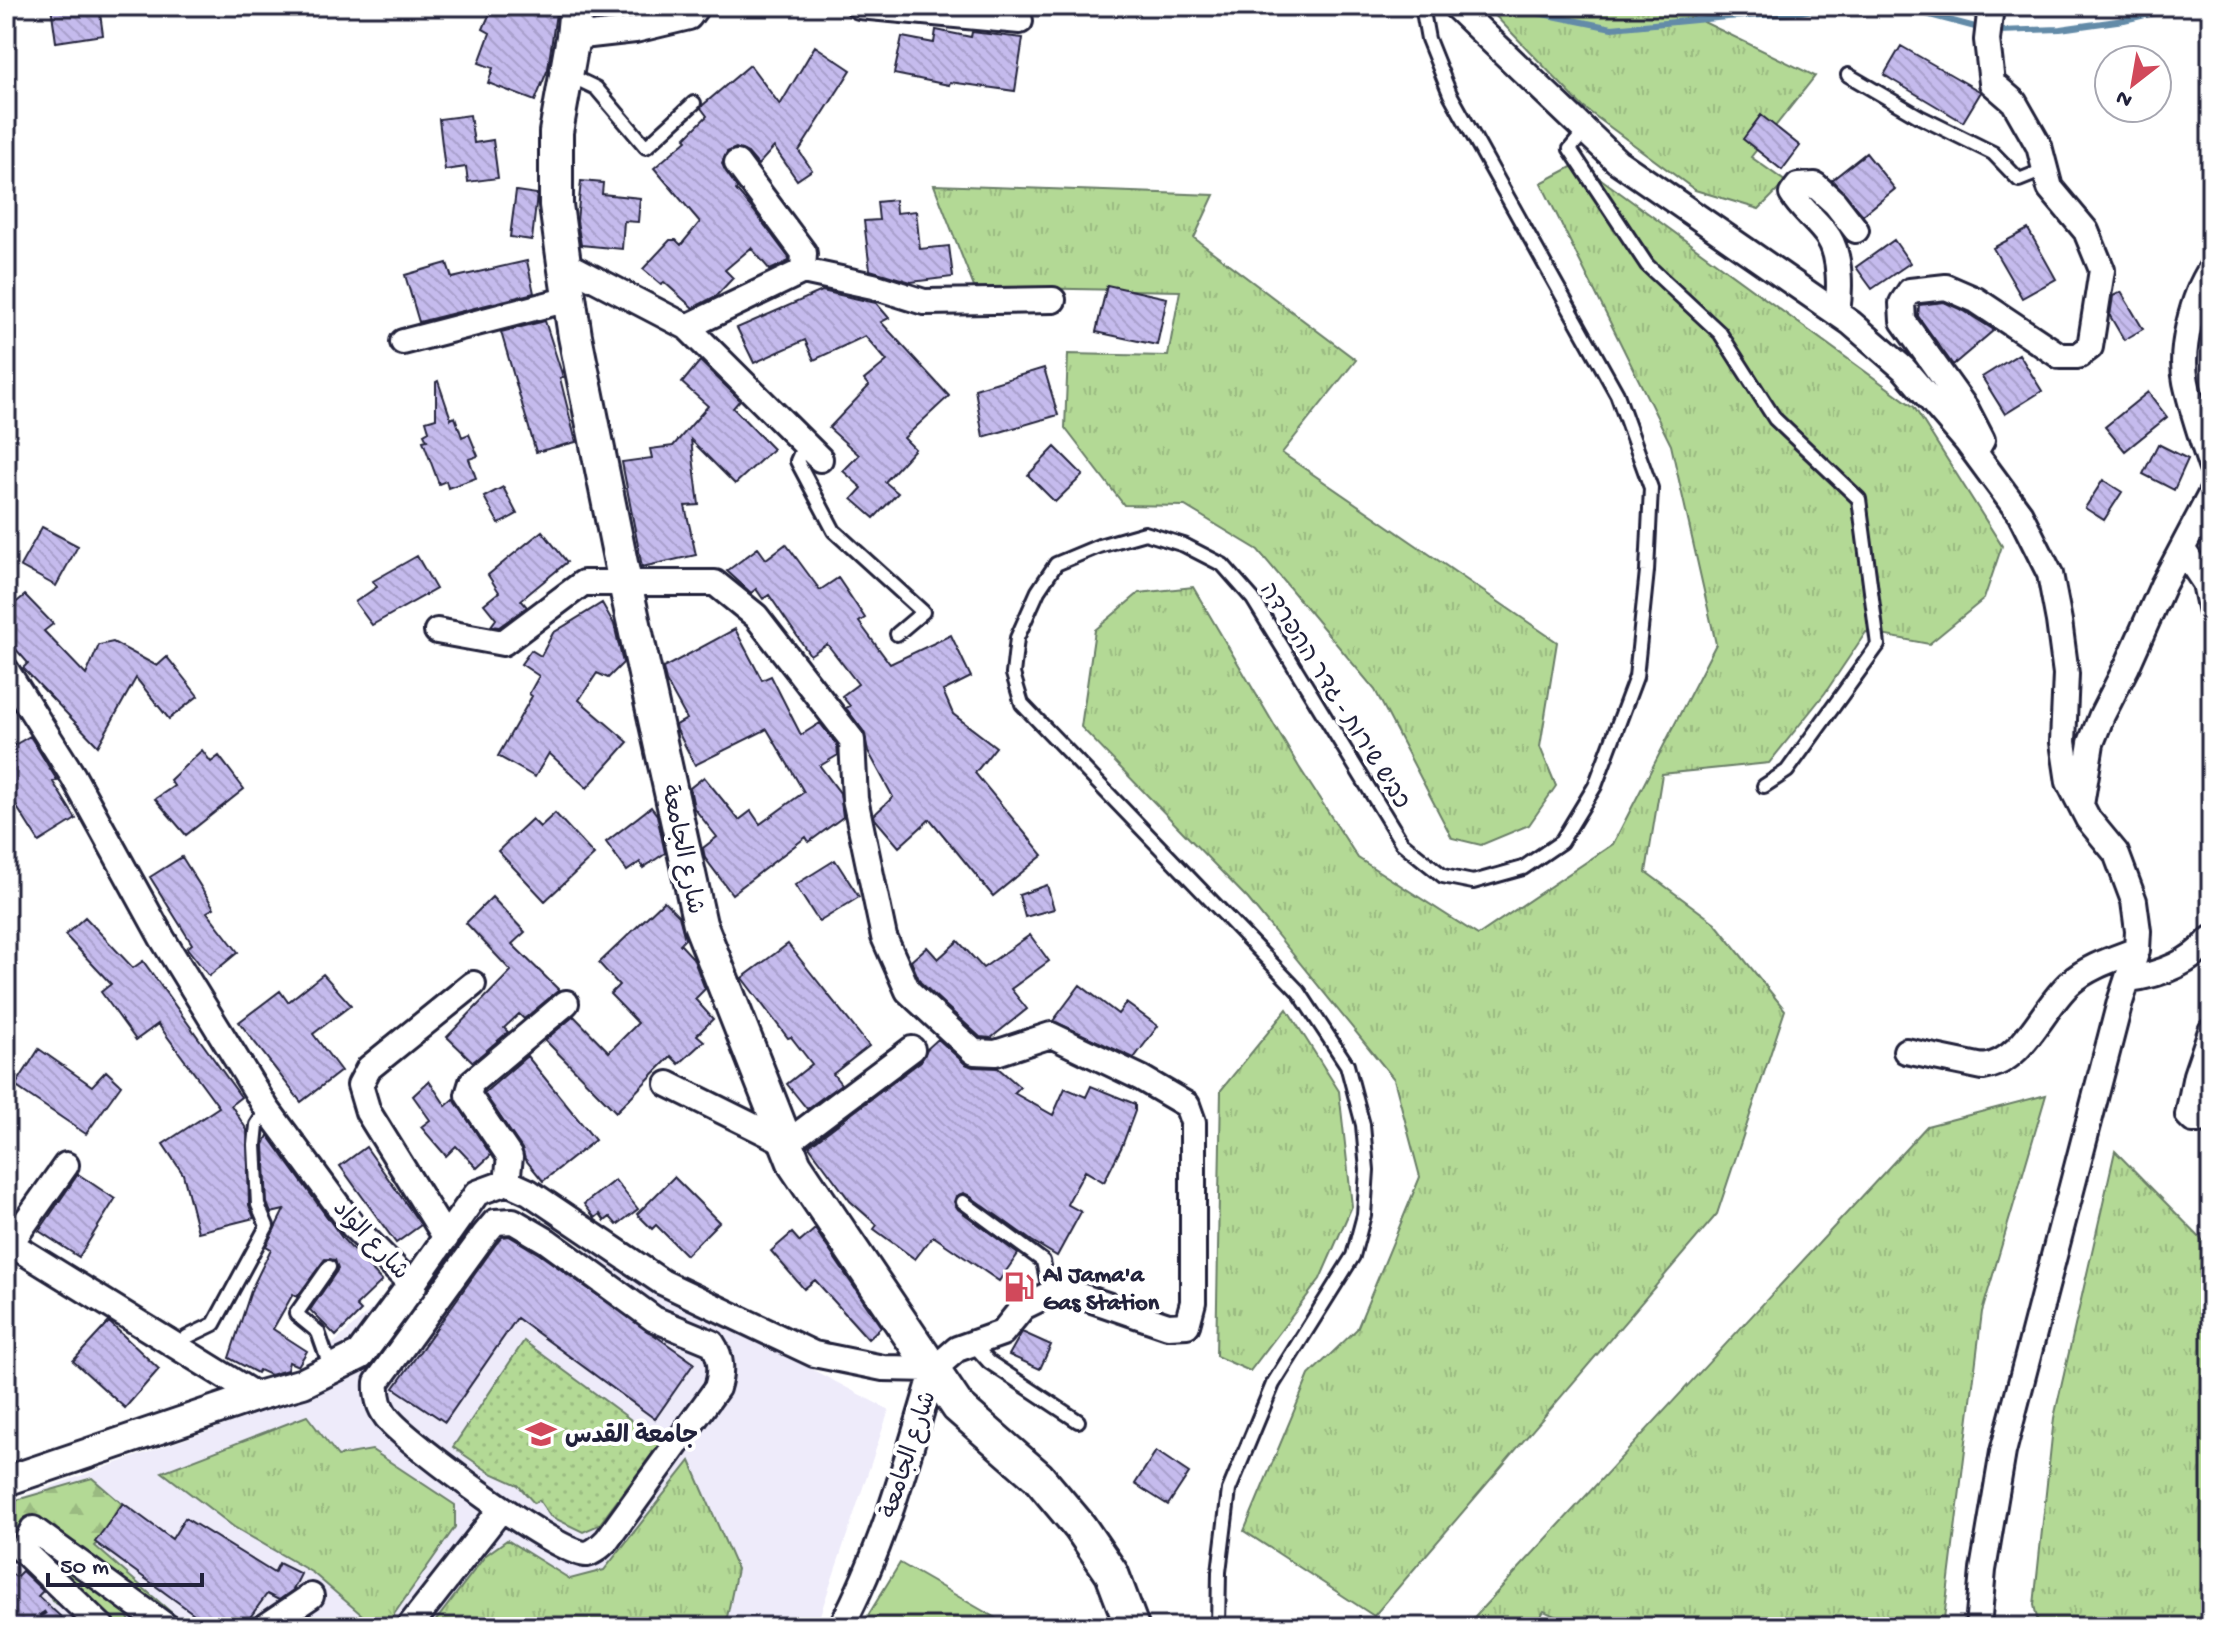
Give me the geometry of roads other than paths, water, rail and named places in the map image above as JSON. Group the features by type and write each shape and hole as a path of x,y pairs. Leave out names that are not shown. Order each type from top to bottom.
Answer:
{"main road":[{"name":"شارع الجامعة","path":"574,22 556,132 556,205 569,299 625,583 700,924 795,1165 934,1369"},
{"path":"934,1369 958,1407 1038,1477 1080,1527 1112,1574 1132,1627"},
{"path":"934,1369 1047,1463 1082,1500 1127,1569 1150,1627"}],"street":[{"path":"574,22 635,30 689,17 697,6"},
{"path":"859,6 1020,21"},
{"path":"1455,6 1617,161 1837,313 1904,369 1975,452 2020,514 2050,574 2066,674 2063,742 2069,782 2088,819 2116,853 2134,901 2137,950 2120,1002 2003,1452 1983,1570 1978,1627"},
{"path":"1975,452 1982,440 1966,409 1903,321 1902,303 1910,291 1946,287 1976,300 2060,356 2078,356 2090,347 2102,270 2086,231 2050,188 2039,146 2014,102 1992,83 1987,40 1991,6"},
{"path":"737,163 804,253 803,271"},
{"path":"1837,313 1841,286 1830,239 1800,208 1792,194 1798,186 1815,185 1835,203 1856,230"},
{"path":"564,263 687,327 812,451"},
{"path":"2211,269 2196,302 2186,339 2185,379 2211,466"},
{"path":"687,327 803,271 873,286 924,302 1053,300"},
{"path":"403,342 569,299"},
{"path":"2081,805 2091,743 2102,715 2163,585 2211,494"},
{"path":"2183,550 2205,583 2211,612"},
{"path":"437,631 503,643 583,583 715,583 756,616 852,740 855,799 884,937 908,991 974,1052 996,1053 1051,1035 1141,1078 1187,1105 1193,1122 1193,1302 1187,1325 1168,1326 1060,1289 1023,1307 1002,1333 957,1349 934,1369 883,1368 814,1354 662,1282 529,1192 507,1182 510,1157 468,1095 472,1082 566,1003"},
{"name":"شارع الواد","path":"6,670 73,776 162,938 267,1109 353,1226 412,1285 477,1193 507,1182"},
{"path":"2128,979 2148,977 2176,967 2211,939"},
{"path":"1906,1051 1991,1066 2017,1048 2069,984 2090,969 2137,950"},
{"path":"446,1238 368,1112 360,1085 369,1068 473,984"},
{"path":"2211,1031 2196,1075 2188,1115 2193,1120 2200,1120 2211,1109"},
{"path":"668,1084 787,1143 912,1049"},
{"path":"66,1165 8,1243 257,1396"},
{"path":"513,1221 547,1241 654,1319 712,1343 718,1351 722,1372 717,1388 598,1549 586,1554 565,1549 502,1508 390,1421 376,1399 377,1382 484,1235 495,1222 513,1221"},
{"path":"6,1481 303,1383 360,1355 412,1285"},
{"name":"شارع الجامعة","path":"841,1627 860,1592 903,1472 934,1369"},
{"path":"409,1627 502,1508"},
{"path":"102,1627 22,1550 33,1529 167,1627"},
{"path":"265,1627 311,1596"}],"lane":[{"name":"כביש שירות - גדר ההפרדה","path":"1218,1627 1219,1572 1229,1490 1273,1384 1353,1256 1364,1215 1367,1170 1363,1125 1347,1065 1299,992 1022,704 1013,674 1017,638 1038,591 1056,564 1099,546 1145,533 1184,545 1223,565 1253,599 1402,843 1443,876 1473,882 1523,868 1561,842 1595,786 1636,677 1647,571 1651,488 1617,394 1450,94 1428,39 1422,6"},
{"path":"566,74 596,88 646,147 694,103"},
{"path":"1848,75 1920,117 1993,153 2019,180 2044,170"},
{"path":"1585,131 1570,149 1647,265 1720,333 1775,419 1859,499 1878,645 1787,771 1764,786"},
{"path":"812,451 797,461 834,531 923,612 897,634"},
{"path":"175,1348 187,1337 214,1324 267,1226 258,1205 255,1145 257,1125 267,1109"},
{"path":"963,1202 1043,1261 1050,1294"},
{"path":"329,1267 296,1314 318,1332 331,1369"},
{"path":"972,1343 989,1362 1078,1421"}],"waterway":[{"path":"1519,6 1528,11 1612,28 1797,13 1833,6"},
{"path":"1896,6 1979,28"},
{"path":"1999,31 2060,29 2124,20 2184,6"}],"place":[{"name":"Al Jama'a Gas Station","path":"1019,1287"},
{"name":"جامعة القدس","path":"541,1434"}]}
